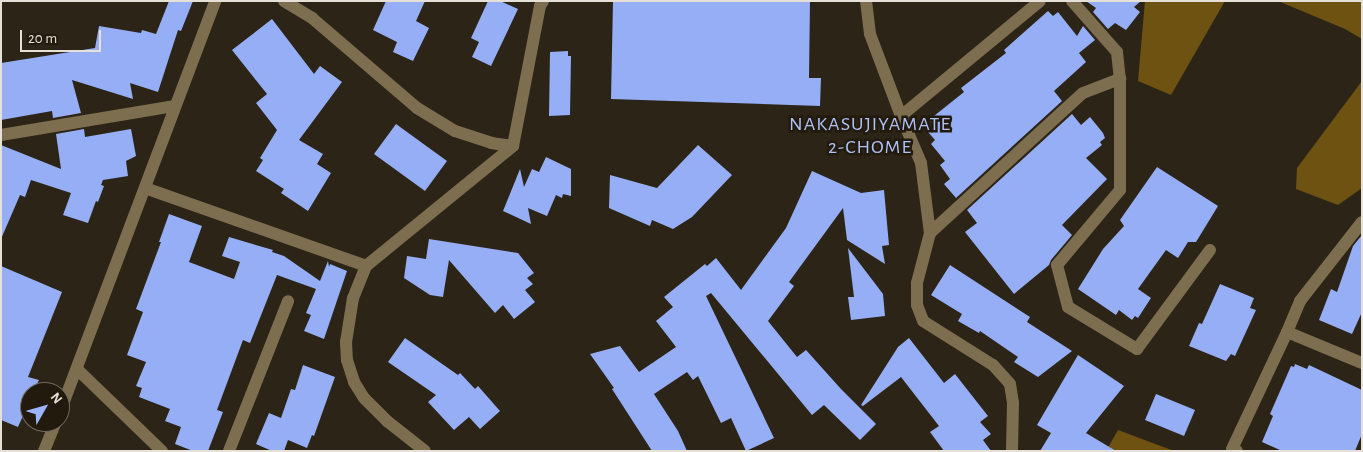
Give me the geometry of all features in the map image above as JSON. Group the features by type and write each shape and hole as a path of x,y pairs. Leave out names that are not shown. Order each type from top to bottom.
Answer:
{"street":[{"path":"70,389 174,106 215,1"},
{"path":"284,1 312,18 417,108 455,132 491,143 513,146"},
{"path":"425,451 387,421 364,398 354,382 347,360 346,342 354,298 366,266 513,146 540,6 543,1"},
{"path":"866,1 870,34 921,163 930,233 917,283 917,305 923,320 993,365 1010,384 1013,403 1012,451"},
{"path":"901,116 1040,1"},
{"path":"1072,1 1117,52 1120,79 1120,190 1057,265 1068,307 1137,349 1210,250"},
{"path":"930,233 1083,93 1120,79"},
{"path":"1,135 174,106"},
{"path":"145,188 366,266"},
{"path":"1237,451 1232,449 1300,301 1362,222"},
{"path":"229,451 288,301"},
{"path":"1287,332 1362,363"},
{"path":"78,370 162,451"},
{"path":"44,451 52,432"}],"shaded area":[{"path":"1145,1 1225,1 1171,95 1138,81"},
{"path":"1278,1 1362,1 1362,39 1345,29"},
{"path":"1362,81 1362,188 1338,205 1296,189 1297,168"},
{"path":"1118,430 1174,451 1106,451"}],"building":[{"path":"169,1 193,1 181,31 178,30 158,92 130,83 133,99 72,80 81,113 53,118 52,111 1,120 1,63 95,48 99,26 141,33 142,30 156,34"},
{"path":"386,1 425,1 416,21 429,28 413,61 393,52 397,42 373,30"},
{"path":"488,1 500,1 518,9 491,66 472,57 479,42 471,38"},
{"path":"613,1 810,1 809,78 821,78 820,106 611,99"},
{"path":"1086,1 1141,1 1134,7 1140,12 1126,30 1115,23 1108,29 1093,12 1096,8"},
{"path":"1048,11 1053,16 1058,12 1077,36 1083,26 1095,40 1079,53 1086,62 1054,91 1062,101 956,198 944,184 950,179 940,165 945,161 931,144 935,140 928,132 935,127 929,120 964,92 961,88 1006,53 1004,50"},
{"path":"272,19 314,74 320,66 342,82 299,140 323,154 317,164 331,173 308,211 281,193 284,189 256,171 263,160 260,158 277,130 256,103 267,94 232,50"},
{"path":"568,51 568,56 571,56 570,115 549,116 550,52"},
{"path":"1072,114 1081,125 1090,117 1103,133 1105,138 1100,142 1102,145 1086,158 1107,179 1062,225 1072,235 1049,265 1014,294 965,232 977,223 967,210"},
{"path":"396,124 447,161 425,191 374,154"},
{"path":"84,129 85,137 131,129 136,156 126,161 128,176 103,180 101,185 104,186 88,223 63,215 71,193 31,180 25,197 20,195 1,239 1,145 61,169 56,134"},
{"path":"698,145 732,175 692,217 673,229 652,220 650,226 609,208 610,175 657,188"},
{"path":"546,157 571,169 571,196 563,194 562,198 556,195 547,216 528,208 531,224 503,211 520,169 524,187 532,169 539,172"},
{"path":"1157,167 1218,206 1196,242 1188,242 1178,258 1166,250 1138,289 1151,298 1138,318 1135,316 1132,320 1119,310 1116,315 1078,289 1103,249 1124,226 1120,220"},
{"path":"812,171 861,193 884,190 889,245 882,246 885,264 847,240 843,208 789,282 794,286 768,321 797,357 806,350 876,424 860,440 824,405 812,415 711,293 706,296 774,438 746,451 731,418 721,423 698,376 693,380 687,372 654,394 678,431 687,451 652,451 612,389 614,388 590,354 620,346 639,372 676,347 656,321 673,307 664,297 705,264 707,266 716,258 741,290 786,228"},
{"path":"169,214 202,226 189,262 234,279 240,262 222,256 229,237 273,250 272,252 284,256 320,281 328,261 329,267 330,264 347,271 324,339 304,331 311,315 306,313 316,289 277,275 250,343 243,340 217,410 223,412 208,451 193,451 175,444 181,427 165,421 170,409 139,397 142,388 136,386 146,362 127,355 143,312 136,309 161,242 159,242"},
{"path":"1362,235 1362,312 1352,334 1319,320 1331,289 1337,292 1353,246"},
{"path":"429,239 518,253 534,273 527,278 533,284 525,290 535,302 514,319 503,305 495,313 449,260 443,297 430,295 404,278 407,256 426,259"},
{"path":"848,248 883,294 885,316 851,320 848,297 854,297"},
{"path":"950,265 1030,317 1027,322 1072,351 1038,377 1014,362 1018,357 980,331 979,333 958,321 962,314 931,295"},
{"path":"1,266 62,292 28,377 39,380 38,382 20,382 20,422 18,427 1,420"},
{"path":"1220,284 1254,298 1250,308 1256,310 1235,356 1231,354 1226,361 1189,346 1199,323 1202,324"},
{"path":"405,338 458,375 460,373 475,389 478,386 500,411 480,429 469,417 454,430 428,402 436,395 388,362"},
{"path":"909,338 944,383 955,374 988,416 980,422 991,434 983,440 991,451 944,451 930,432 939,426 901,377 863,406 861,405 898,347"},
{"path":"1078,355 1124,386 1086,433 1116,451 1040,451 1051,433 1037,425"},
{"path":"1295,364 1307,369 1309,365 1362,390 1362,434 1355,451 1282,451 1262,442 1273,416 1270,414 1291,366 1294,367"},
{"path":"303,365 335,377 314,436 312,435 307,448 288,440 284,451 272,451 256,444 269,413 281,418 291,389 295,390"},
{"path":"1156,394 1195,410 1184,436 1145,420"}],"district":[{"name":"NAKASUJIYAMATE 2-CHOME","path":"870,136"}]}
